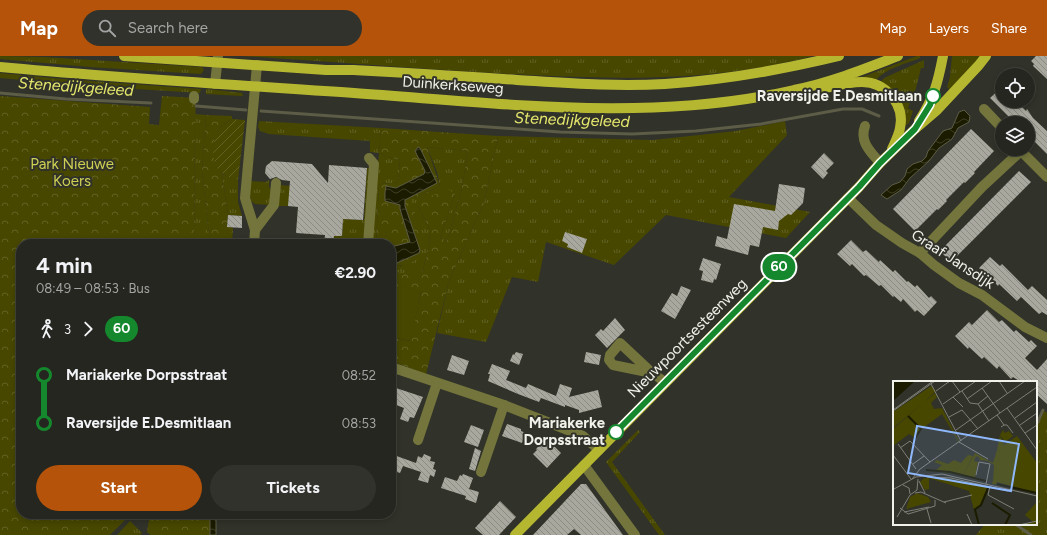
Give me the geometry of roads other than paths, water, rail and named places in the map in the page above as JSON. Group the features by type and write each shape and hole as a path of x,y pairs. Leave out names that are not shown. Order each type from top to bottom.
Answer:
{"main road":[{"name":"Duinkerkseweg","path":"124,56 217,59 257,65 326,70 354,70 566,83 664,84 716,80 770,72 839,56"},
{"name":"Duinkerkseweg","path":"0,67 215,84 518,105 603,108 684,106 714,104 754,98 796,90 826,82 898,56"},
{"name":"Nieuwpoortsesteenweg","path":"915,129 930,105 936,88 943,56"},
{"name":"Nieuwpoortsesteenweg","path":"515,535 859,187 880,163 936,111 979,66 986,56"},
{"path":"754,98 790,96 844,84 862,82 875,84 885,89 894,98 900,112 900,128 891,152"}],"street":[{"path":"215,84 217,59"},
{"path":"254,239 255,230 245,198 257,65"},
{"path":"984,109 995,121"},
{"path":"865,126 862,133 863,141 880,163"},
{"path":"920,253 1014,156"},
{"path":"1026,156 1047,177"},
{"path":"368,239 374,164 369,158"},
{"path":"255,230 274,206 276,183"},
{"name":"Graaf Jansdijk","path":"848,198 876,225 902,243 920,253 959,283 982,295 1025,327 1047,338"},
{"path":"396,369 504,405 583,436 599,450"},
{"path":"652,373 665,382"},
{"path":"418,440 437,383"},
{"path":"481,472 504,405"},
{"path":"584,465 635,535"}],"water":[{"path":"964,110 970,116 969,122 958,128 952,139 939,148 929,161 910,178 901,190 887,199 881,195 892,185 900,182 905,176 907,169 913,164 922,161 926,157 928,151 943,131 952,128 959,112"},
{"path":"418,147 420,148 437,183 405,200 405,206 420,250 419,253 397,263 396,246 410,242 400,205 385,201 385,192 386,186 396,188 424,174 425,171 415,151"},
{"path":"210,519 216,519 216,535 210,535"}],"waterway":[{"name":"Stenedijkgeleed","path":"0,93 66,99 151,103"},
{"name":"Stenedijkgeleed","path":"196,106 246,110"},
{"name":"Stenedijkgeleed","path":"261,111 560,132 632,134 696,131 761,124 843,109 862,109 879,116"},
{"path":"1037,424 1043,410"},
{"path":"1016,525 1031,535"}],"place":[{"name":"Raversijde E.Desmitlaan","path":"933,96"},
{"name":"Mariakerke Dorpsstraat","path":"616,432"}],"park label":[{"name":"Park Nieuwe Koers","path":"72,172"}]}
